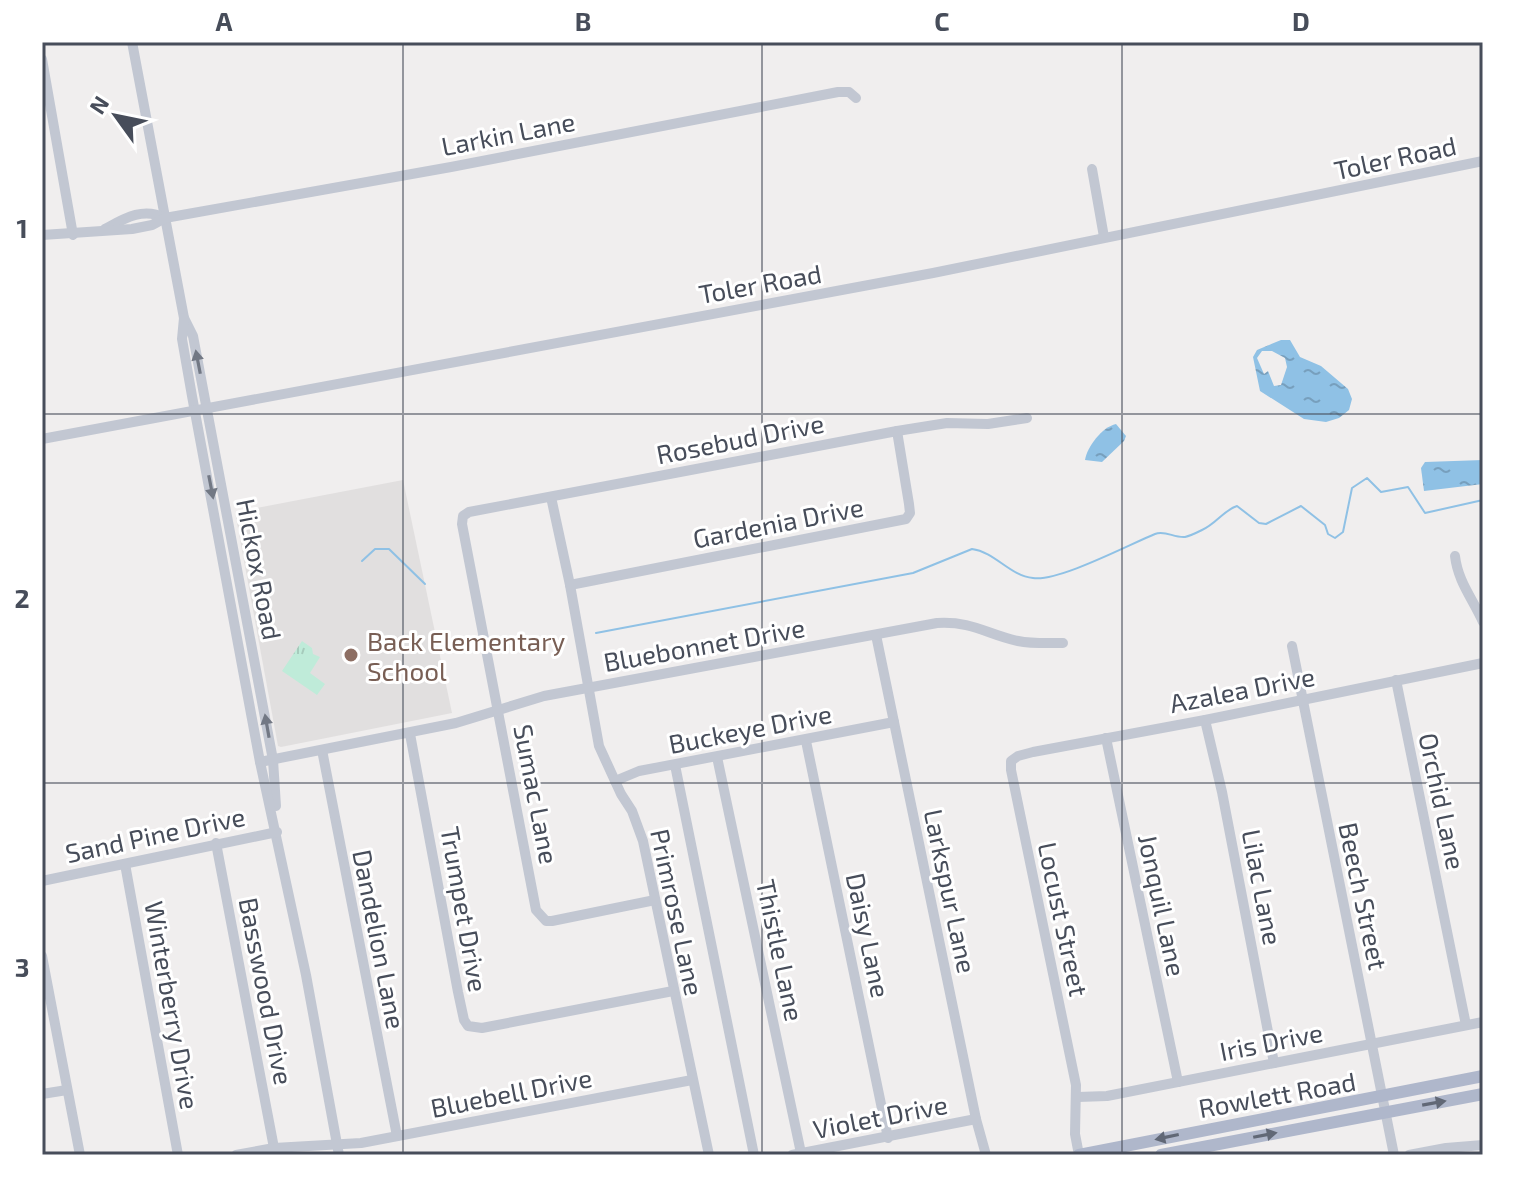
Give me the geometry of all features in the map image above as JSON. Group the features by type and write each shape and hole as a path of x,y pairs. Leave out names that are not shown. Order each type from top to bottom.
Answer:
{"main road":[{"name":"Rowlett Road","path":"1079,1155 1483,1076"},
{"name":"Rowlett Road","path":"1161,1155 1483,1094"}],"street":[{"name":"Hickox Road","path":"132,42 184,318 193,336 201,410 234,584 257,673 273,760 277,832"},
{"path":"42,59 73,235"},
{"name":"Larkin Lane","path":"42,235 73,235 104,230 129,215 153,212 165,218 451,167 838,92 849,92 856,98"},
{"name":"Toler Road","path":"42,439 933,273 1483,161"},
{"path":"1092,169 1104,237"},
{"name":"Rosebud Drive","path":"463,516 469,512 897,431 947,423 988,424 1027,418"},
{"name":"Gardenia Drive","path":"570,585 901,521 910,513 897,431"},
{"name":"Primrose Lane","path":"551,497 599,746 632,811 643,841 709,1155"},
{"name":"Sumac Lane","path":"463,516 462,524 536,910 546,921 552,921 655,900"},
{"path":"1455,556 1461,580 1483,622"},
{"name":"Hickox Road","path":"234,584 232,602 260,762 277,832 339,1151"},
{"path":"232,602 236,607 246,668 257,673"},
{"name":"Bluebonnet Drive","path":"260,762 410,734 456,723 498,708 587,687 956,622 974,625 1014,640 1063,643"},
{"name":"Larkspur Lane","path":"876,635 986,1155"},
{"name":"Beech Street","path":"1292,646 1394,1155"},
{"name":"Azalea Drive","path":"1011,761 1033,752 1483,663"},
{"name":"Orchid Lane","path":"1396,680 1466,1025"},
{"name":"Lilac Lane","path":"1205,720 1222,792 1274,1063"},
{"name":"Buckeye Drive","path":"615,781 627,774 894,722"},
{"name":"Trumpet Drive","path":"410,734 458,992 468,1026 482,1028 673,991"},
{"name":"Jonquil Lane","path":"1106,738 1178,1082"},
{"name":"Daisy Lane","path":"806,741 888,1138"},
{"name":"Dandelion Lane","path":"322,750 397,1136"},
{"name":"Thistle Lane","path":"717,757 797,1154"},
{"name":"Locust Street","path":"1011,761 1077,1091 1075,1134 1079,1155"},
{"path":"675,765 754,1155"},
{"name":"Sand Pine Drive","path":"42,881 277,832"},
{"name":"Basswood Drive","path":"216,843 274,1148"},
{"name":"Winterberry Drive","path":"125,864 178,1155"},
{"path":"42,956 80,1155"},
{"name":"Iris Drive","path":"1077,1091 1107,1096 1483,1022"},
{"name":"Bluebell Drive","path":"236,1155 312,1144 339,1151 397,1136 692,1080"},
{"path":"42,1094 67,1090"},
{"name":"Violet Drive","path":"797,1154 976,1119"},
{"path":"1409,1155 1483,1145"}],"shaded area":[{"name":"Back Elementary School","path":"403,480 452,713 278,746 235,512"}],"green space":[{"path":"302,641 312,648 313,654 320,657 310,673 325,684 317,695 282,671"}],"water":[{"path":"1281,340 1290,340 1300,357 1321,366 1348,389 1352,399 1349,410 1339,418 1326,422 1304,419 1260,391 1253,357 1257,350","holes":["1262,351 1272,351 1285,358 1287,367 1281,385 1274,386 1268,371 1264,374 1257,358"]},
{"path":"1116,424 1126,436 1124,441 1102,462 1085,460 1096,438"},
{"path":"1483,460 1483,484 1424,491 1421,468 1425,462"}],"waterway":[{"path":"596,633 913,573 972,549 1025,576 1044,578 1093,562 1155,534 1189,536 1237,506 1259,523 1266,524 1301,506 1325,525 1328,534 1335,538 1343,532 1352,488 1367,478 1381,492 1408,487 1425,513 1483,500"},
{"path":"362,561 375,549 389,549 425,584"}],"place":[{"name":"Back Elementary School","path":"351,655"}]}
